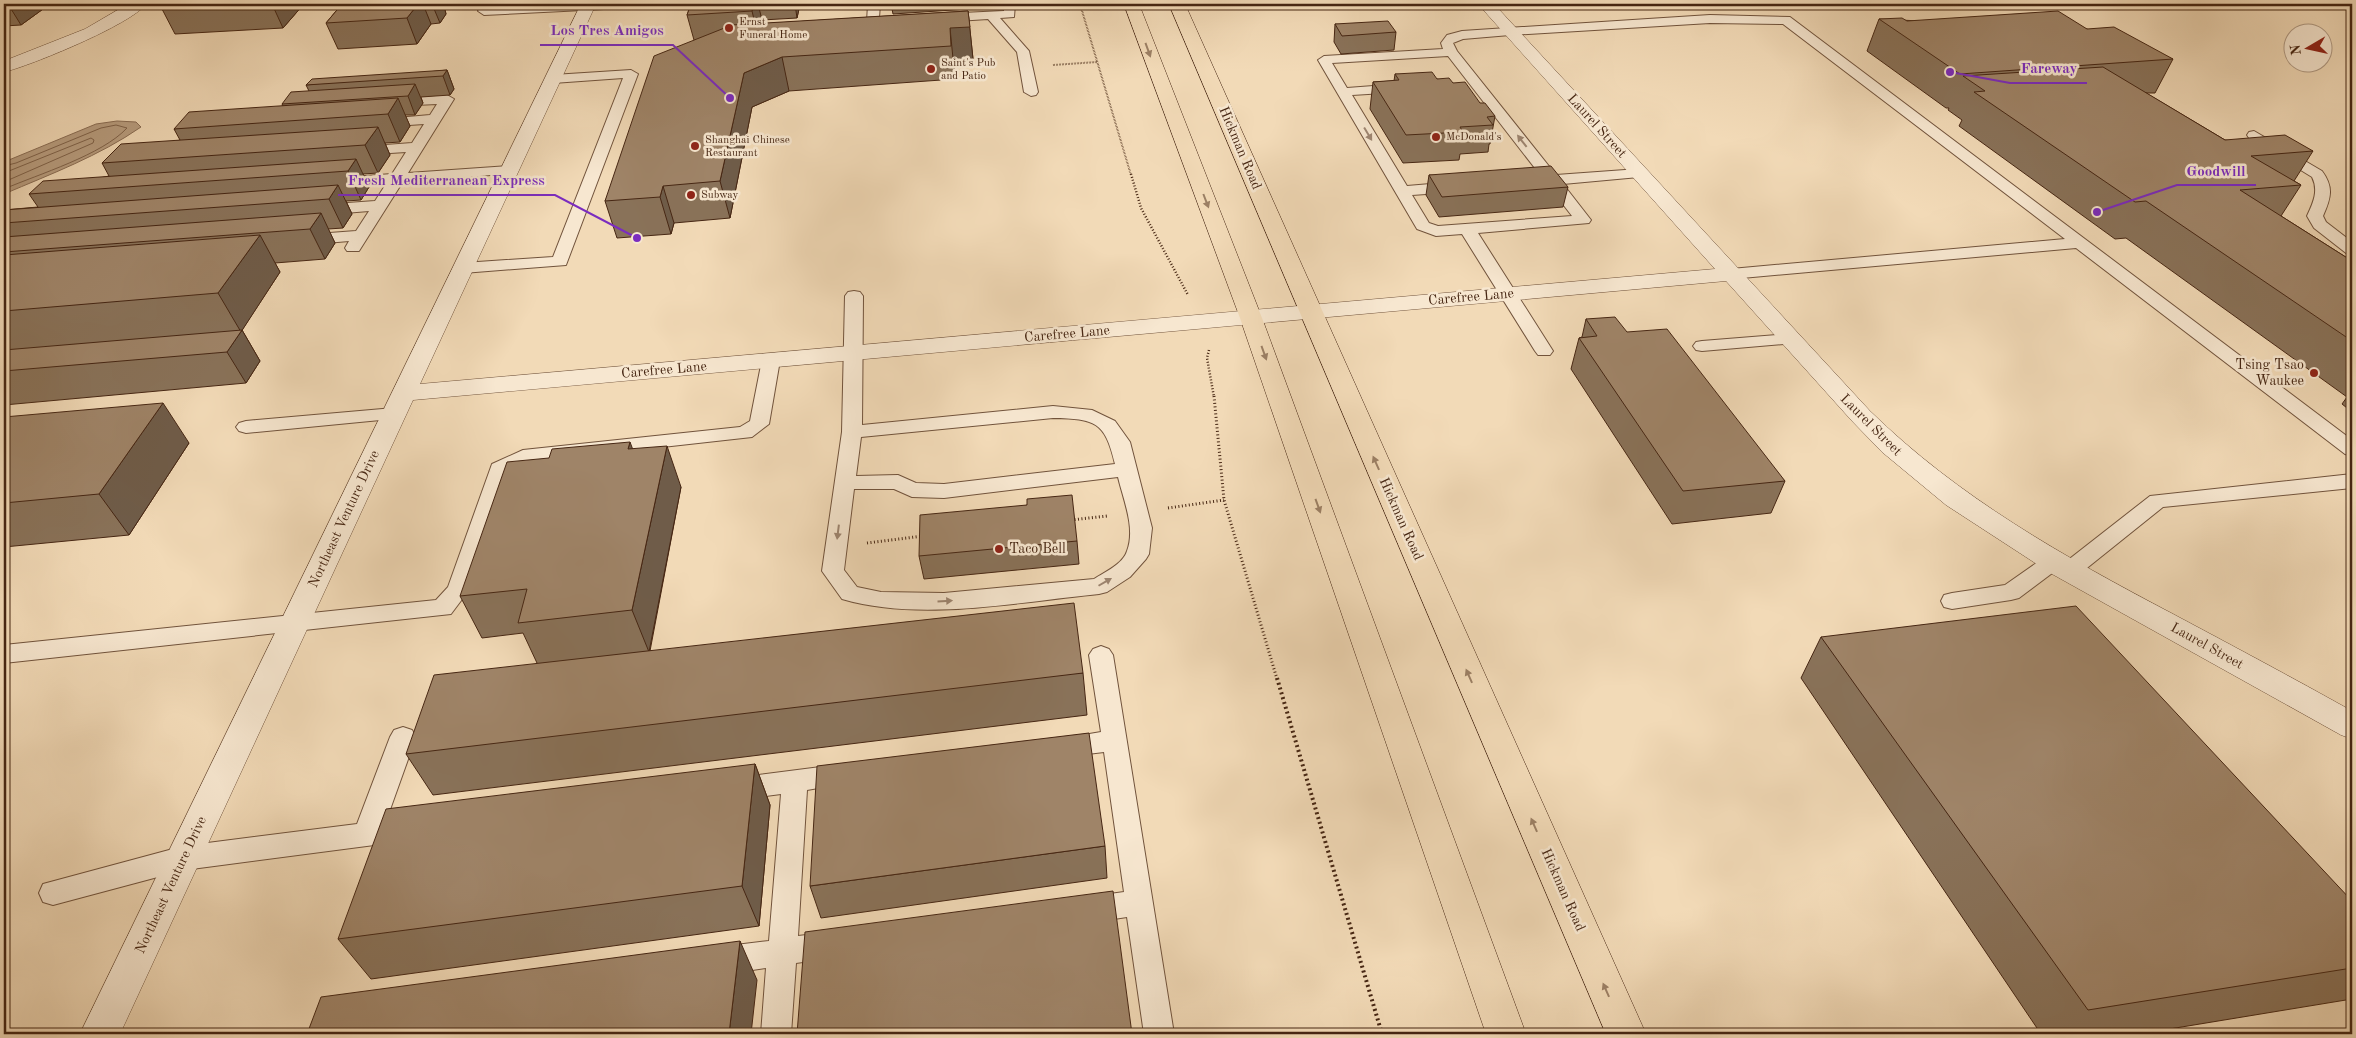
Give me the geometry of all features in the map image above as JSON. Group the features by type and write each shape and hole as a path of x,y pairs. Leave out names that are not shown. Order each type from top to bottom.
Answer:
{"highway":[{"path":"1131,4 1251,318 1506,1034"},
{"name":"Hickman Road","path":"1177,4 1626,1034"}],"street":[{"path":"4,67 69,41 138,4"},
{"name":"Laurel Street","path":"1486,4 1790,339 1894,450 1944,491 2000,530 2061,566 2352,726"},
{"name":"Northeast Venture Drive","path":"100,1034 588,5"},
{"name":"Carefree Lane","path":"399,403 771,360 1731,274"}],"lane":[{"path":"488,4 484,11 624,4"},
{"path":"874,4 873,22 912,20"},
{"path":"932,19 1010,14 1009,4"},
{"path":"991,15 1023,51 1030,92"},
{"path":"1451,52 1324,60 1423,226 1436,231 1583,220 1451,52 1447,43 1451,38 1462,35 1510,31 1710,18 1786,20 2352,450"},
{"path":"463,268 560,261 631,74 553,79"},
{"path":"1457,84 1476,83"},
{"path":"1343,92 1409,88"},
{"path":"291,241 357,242 447,98 380,103"},
{"path":"366,124 434,119"},
{"path":"2254,135 2317,174 2323,182 2325,191 2315,216 2327,231 2352,250"},
{"path":"348,152 416,147"},
{"path":"318,184 509,170"},
{"path":"1533,181 1639,173"},
{"path":"1402,191 1468,186"},
{"path":"300,211 379,205"},
{"path":"1466,229 1544,351"},
{"path":"1731,274 2079,243"},
{"path":"852,432 1053,412 1082,413 1102,419 1115,429 1127,469 1141,528 1138,554 1122,572 1099,586 944,601 881,600 850,592 833,571 852,432 854,296"},
{"path":"1702,346 1790,339"},
{"path":"4,654 443,608 458,590 499,469 523,456 745,434 759,424 771,360"},
{"path":"246,427 399,403"},
{"path":"844,483 898,482 912,490 944,491 1127,469"},
{"path":"1952,601 2011,592 2061,566 2157,502 2352,480"},
{"path":"1102,655 1159,1034"},
{"path":"367,835 403,737"},
{"path":"1038,751 1115,741"},
{"path":"708,792 873,772"},
{"path":"776,1034 795,781"},
{"path":"53,893 184,858 426,828"},
{"path":"1060,914 1139,903"},
{"path":"695,964 862,941"}],"path":[{"path":"1080,4 1141,208 1187,293 1200,323 1209,351 1207,358 1212,379 1224,500 1382,1034"},
{"path":"1026,67 1097,62"},
{"path":"1070,520 1224,500"},
{"path":"836,546 924,536"}],"water":[{"path":"117,121 136,122 141,127 92,156 4,194 4,162 96,124"}],"building":[{"path":"168,4 253,4 162,9"},
{"path":"342,4 418,4 407,18 326,23"},
{"path":"691,4 754,4 752,11 687,15"},
{"path":"968,11 970,27 950,28 951,46 782,57 744,73 720,181 663,186 660,197 605,201 654,56 732,25"},
{"path":"2058,11 2087,29 2114,27 2173,59 1960,74 1879,19 1902,18 1907,21"},
{"path":"1388,21 1396,32 1342,36 1335,24"},
{"path":"2103,67 2225,140 2285,135 2313,151 2251,156 2301,185 2240,190 2352,261 2352,341 2146,201 2135,202 1974,92 1985,91 1963,76"},
{"path":"447,70 443,76 306,85 312,79"},
{"path":"1432,72 1437,79 1449,78 1453,83 1465,82 1480,103 1485,103 1495,116 1487,117 1493,125 1460,127 1463,132 1406,135 1373,82 1399,80 1395,74"},
{"path":"415,84 408,96 282,104 291,92"},
{"path":"398,98 388,114 174,129 189,112"},
{"path":"378,127 365,145 102,163 121,144"},
{"path":"356,159 348,171 29,194 43,181"},
{"path":"1551,166 1568,187 1442,197 1429,175"},
{"path":"338,185 329,199 4,223 4,210"},
{"path":"321,213 310,229 4,252 4,237"},
{"path":"260,235 218,293 4,311 4,255"},
{"path":"1615,317 1627,332 1667,329 1785,481 1683,491 1579,338 1597,336 1586,319"},
{"path":"242,330 227,352 4,371 4,350"},
{"path":"163,403 99,494 4,503 4,417"},
{"path":"630,442 628,449 667,446 632,610 518,623 527,589 460,596 507,462 549,458 552,449"},
{"path":"1072,495 1077,541 919,556 920,515 1027,505 1027,499"},
{"path":"1074,603 1083,673 406,754 434,675"},
{"path":"2076,606 2352,901 2352,968 2088,1010 1821,637"},
{"path":"1089,733 1105,846 810,886 817,766"},
{"path":"755,764 742,886 338,939 386,809"},
{"path":"1113,891 1132,1034 797,1034 805,932"},
{"path":"740,941 729,1034 307,1034 321,997"}],"place":[{"name":"Ernst Funeral Home","path":"729,28"},
{"name":"Saint's Pub and Patio","path":"931,69"},
{"name":"Fareway","path":"1950,72"},
{"name":"Los Tres Amigos","path":"730,98"},
{"name":"McDonald's","path":"1436,137"},
{"name":"Shanghai Chinese Restaurant","path":"695,146"},
{"name":"Subway","path":"691,195"},
{"name":"Goodwill","path":"2097,212"},
{"name":"Fresh Mediterranean Express","path":"637,238"},
{"name":"Tsing Tsao Waukee","path":"2314,373"},
{"name":"Taco Bell","path":"999,549"}]}
